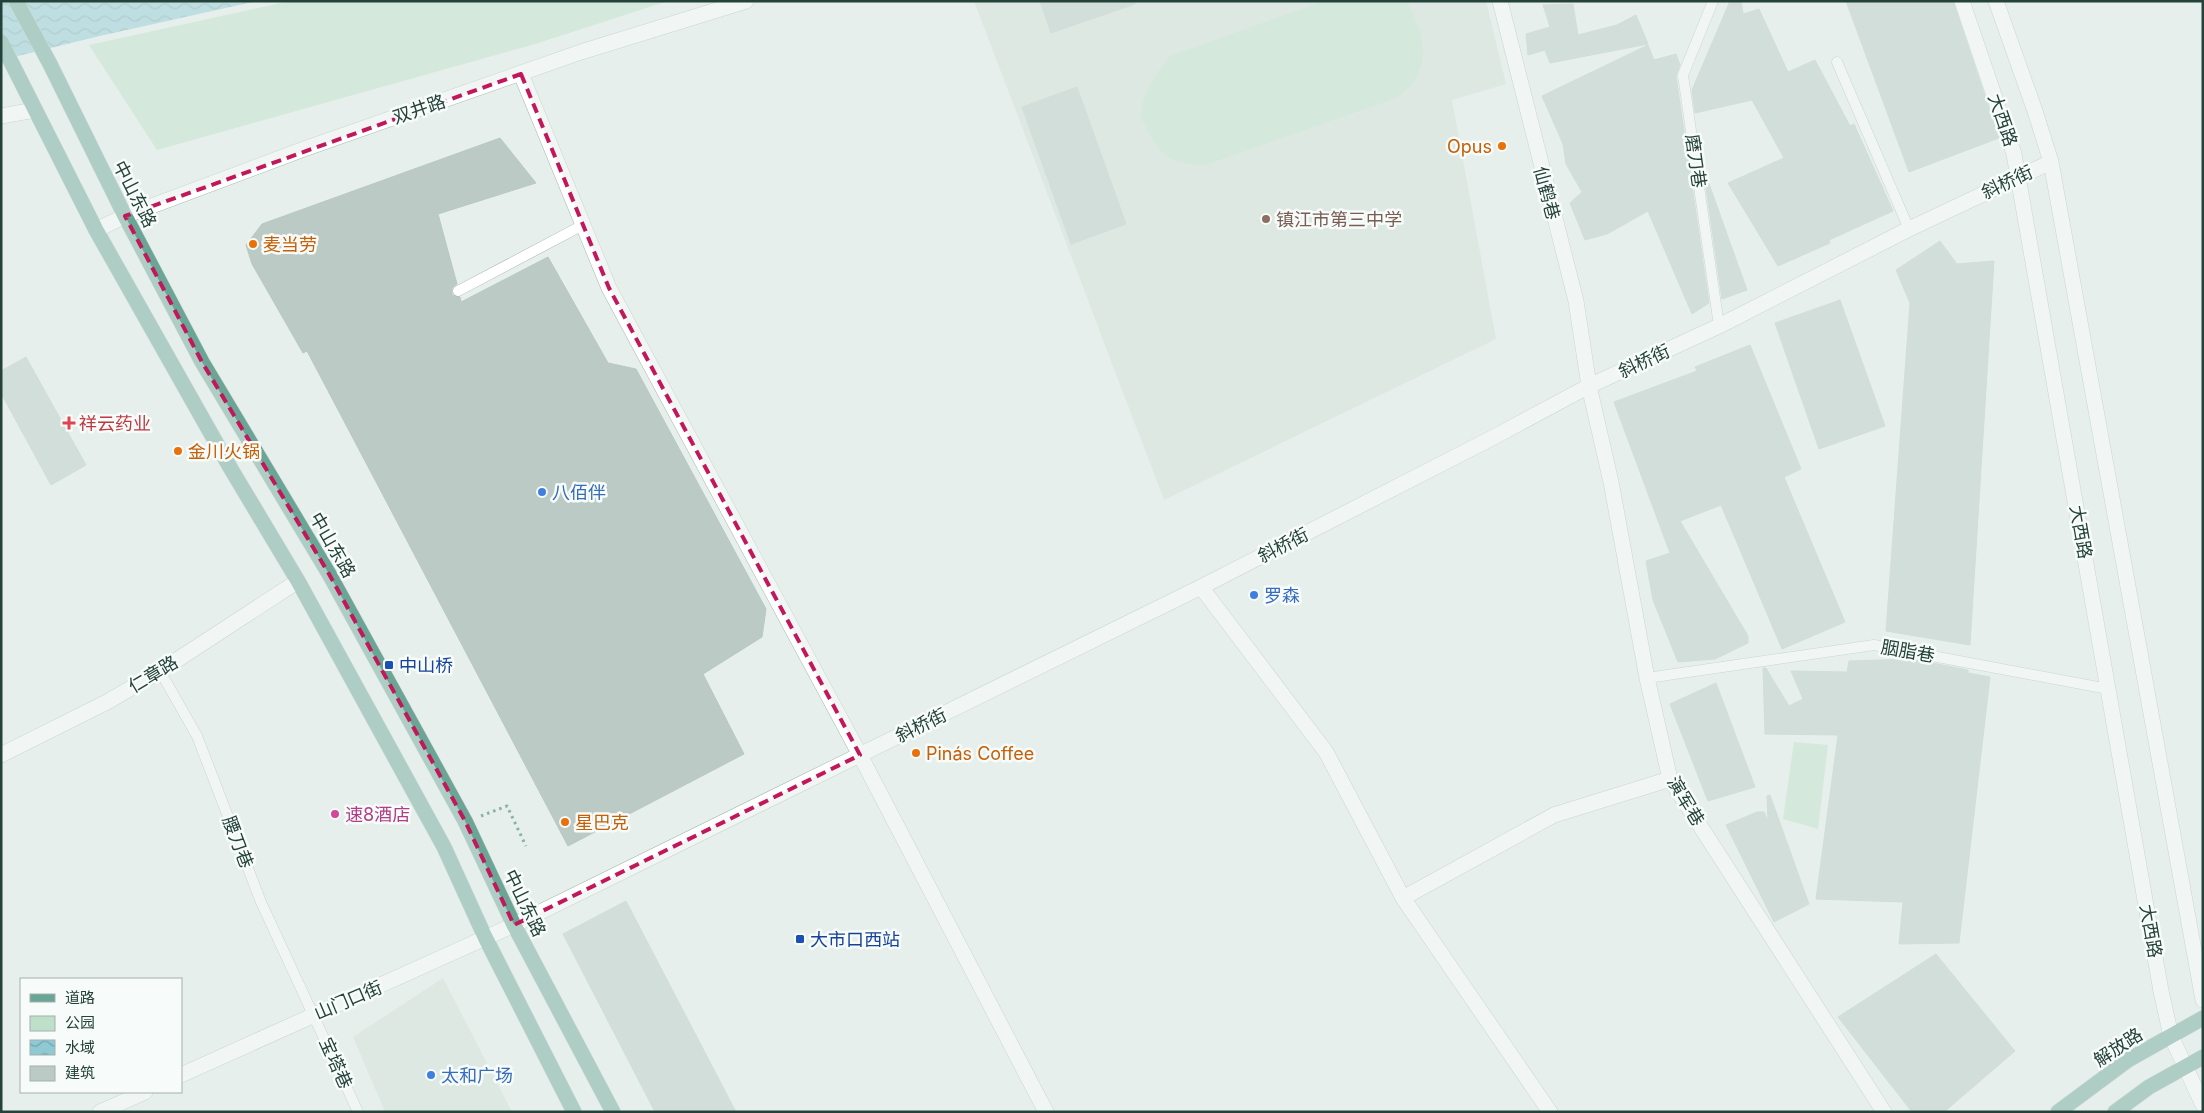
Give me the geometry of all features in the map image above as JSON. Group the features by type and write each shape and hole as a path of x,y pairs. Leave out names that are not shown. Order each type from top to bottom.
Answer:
{"main road":[{"name":"中山东路","path":"16,1 50,64 124,216 202,362 329,574 465,821 514,925 613,1112"},
{"path":"1,42 96,230 231,469 298,581 444,847 485,937 574,1112"},
{"name":"解放路","path":"2058,1112 2128,1060 2203,1018"},
{"path":"2115,1112 2148,1087 2203,1057"}],"street":[{"name":"双井路","path":"96,230 124,216 304,149 581,52 746,1"},
{"name":"仙鹤巷","path":"1500,1 1576,301 1589,386"},
{"name":"大西路","path":"1962,1 2014,154 2171,1036 2203,1105"},
{"name":"大西路","path":"1996,1 2035,111 2050,162 2203,1000"},
{"path":"521,74 609,288 860,755 1046,1112"},
{"path":"1,116 34,110"},
{"name":"斜桥街","path":"514,925 1201,587 1589,386 1719,326 1909,229 2050,162"},
{"name":"演军巷","path":"1589,386 1611,482 1647,678 1670,779 1884,1112"},
{"name":"仁章路","path":"1,755 107,702 160,671 298,581"},
{"path":"1201,587 1326,752 1403,898 1550,1112"},
{"path":"1403,898 1554,815 1670,779"},
{"name":"山门口街","path":"182,1075 514,925"},
{"path":"100,1112 117,1108 143,1093"}],"lane":[{"name":"磨刀巷","path":"1713,1 1683,75 1719,326"},
{"path":"1837,62 1909,229"},
{"path":"458,291 583,224"},
{"name":"胭脂巷","path":"1647,678 1874,645 2108,689"},
{"name":"腰刀巷","path":"160,671 198,736 261,902 314,1014"},
{"name":"宝塔巷","path":"314,1014 358,1112"}],"path":[{"path":"465,821 507,806 526,846"}],"highlighted area":[{"path":"521,74 609,288 860,755 514,925 465,821 329,574 202,362 125,216"}],"shaded area":[{"name":"镇江市第三中学","path":"974,1 1486,1 1506,84 1452,100 1496,339 1164,500"},
{"name":"太和广场","path":"443,978 512,1112 385,1112 353,1037"}],"green space":[{"path":"290,1 668,1 535,44 157,150 89,45"},
{"path":"1324,1 1407,1 1420,31 1423,52 1419,73 1413,83 1399,97 1205,165 1177,161 1163,153 1152,139 1141,115 1147,91 1170,56"},
{"path":"1794,742 1828,745 1818,829 1783,819"}],"water":[{"path":"1,1 257,1 1,60"}],"building":[{"path":"1040,1 1135,1 1135,4 1051,33"},
{"path":"1730,1 1741,1 1743,14 1759,9 1788,72 1815,60 1850,126 1854,124 1893,211 1829,240 1830,243 1778,266 1728,183 1784,158 1752,100 1695,113 1692,90"},
{"path":"1846,1 1953,1 1999,138 1909,172"},
{"path":"1573,4 1578,35 1617,25 1636,15 1648,44 1550,63 1545,50 1528,55 1526,34 1550,27 1543,5"},
{"path":"1648,45 1654,60 1676,54 1680,65 1676,76 1709,303 1692,314 1648,211 1607,234 1585,240 1570,203 1582,192 1566,164 1563,144 1542,96"},
{"path":"1077,87 1126,224 1071,244 1022,107"},
{"name":"八佰伴","path":"500,138 536,183 438,214 457,284 452,288 452,295 460,297 461,302 548,257 608,363 636,369 766,609 762,637 703,674 744,754 568,846 307,351 303,353 252,264 246,245 262,224"},
{"path":"1703,167 1747,290 1722,299"},
{"path":"1940,241 1957,264 1994,261 1970,645 1886,631 1910,303 1896,270"},
{"path":"1840,300 1885,426 1819,449 1775,323"},
{"path":"1750,345 1801,469 1784,477 1845,622 1782,649 1721,505 1680,521 1748,636 1748,643 1715,659 1678,662 1653,600 1646,561 1670,553 1614,402 1697,371 1695,367"},
{"path":"26,357 86,465 51,485 1,393 1,371"},
{"path":"1912,659 1968,670 1968,673 1990,677 1959,943 1899,944 1903,902 1816,899 1838,735 1765,734 1763,668 1766,668 1789,706 1803,699 1791,671 1847,672 1849,661"},
{"path":"1716,683 1755,787 1708,801 1670,704"},
{"path":"1770,795 1809,904 1774,922 1726,825 1757,812 1764,812 1768,822 1767,796"},
{"path":"626,901 736,1112 655,1112 563,934"},
{"path":"1936,954 2015,1051 1944,1112 1912,1112 1838,1017"}],"place":[{"name":"Opus","path":"1502,146"},
{"name":"镇江市第三中学","path":"1266,219"},
{"name":"麦当劳","path":"253,244"},
{"name":"祥云药业","path":"69,423"},
{"name":"金川火锅","path":"178,451"},
{"name":"八佰伴","path":"542,492"},
{"name":"罗森","path":"1254,595"},
{"name":"中山桥","path":"389,665"},
{"name":"Pinás Coffee","path":"916,753"},
{"name":"速8酒店","path":"335,814"},
{"name":"星巴克","path":"565,822"},
{"name":"大市口西站","path":"800,939"},
{"name":"太和广场","path":"431,1075"}]}
